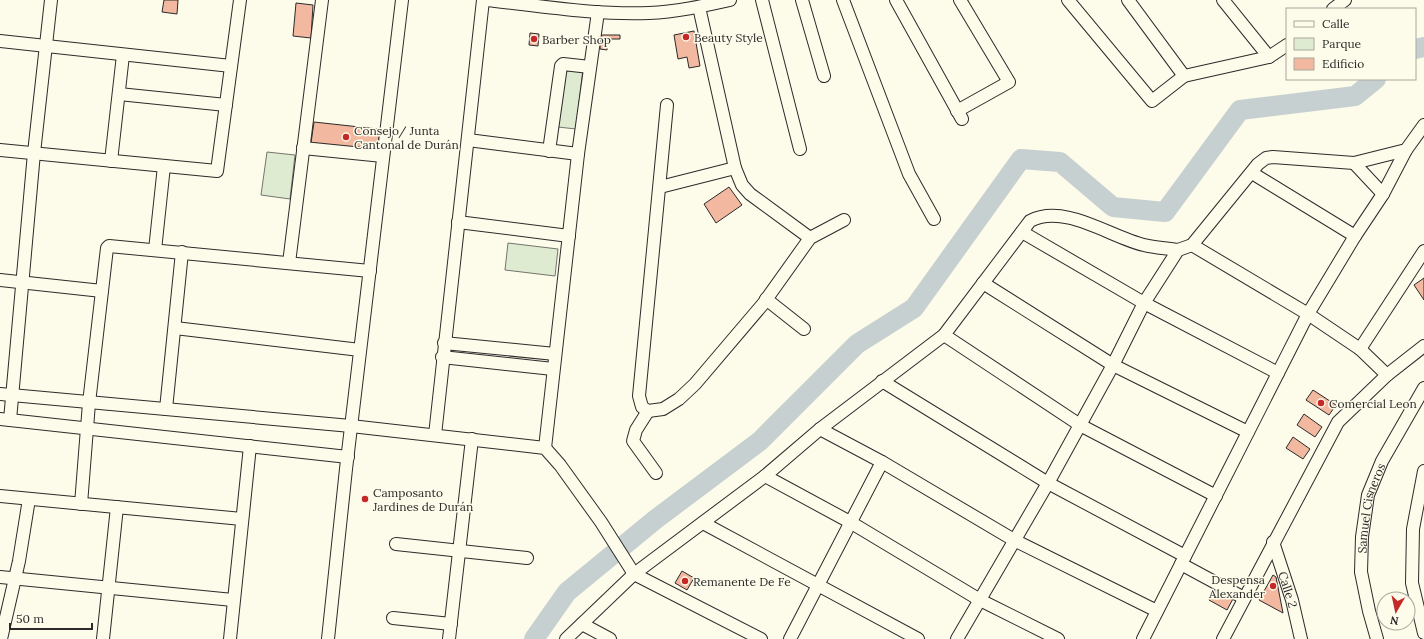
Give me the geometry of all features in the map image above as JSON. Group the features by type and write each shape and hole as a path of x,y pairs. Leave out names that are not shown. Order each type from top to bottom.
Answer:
{"street":[{"path":"51,0 34,153 23,282 6,395 5,420 348,457"},
{"path":"0,150 217,171 240,0"},
{"path":"289,263 322,0"},
{"path":"328,639 351,426 402,0"},
{"path":"435,435 442,357 468,140 489,0 544,3 598,12 650,13 699,7 730,0"},
{"path":"762,0 800,149"},
{"path":"802,0 824,76"},
{"path":"843,0 909,174 934,219"},
{"path":"896,0 960,115 1009,82 960,0"},
{"path":"1068,0 1152,100 1184,76 1269,57 1286,46"},
{"path":"1128,0 1184,76"},
{"path":"1223,0 1269,57"},
{"path":"1332,7 1345,0"},
{"path":"699,7 736,168 742,185 750,194 810,238"},
{"path":"545,448 554,354 578,154 598,12"},
{"path":"0,41 47,44 123,55 231,66"},
{"path":"111,160 123,55"},
{"path":"549,151 561,66 563,64 590,68"},
{"path":"119,94 226,104"},
{"path":"667,105 640,396 642,407 648,411 663,409 684,394 766,300 810,238 844,220"},
{"path":"1143,639 1308,314 1355,236 1383,194 1406,150 1424,125"},
{"path":"468,140 578,154"},
{"path":"303,148 383,156"},
{"path":"566,639 632,572 703,523 765,476 820,429 944,335 1030,221 1036,218 1056,216 1073,219 1144,245 1178,250 1192,245 1266,158 1273,157 1354,163 1406,150"},
{"path":"1354,163 1383,194"},
{"path":"155,250 164,166"},
{"path":"660,187 736,168"},
{"path":"1252,173 1355,236"},
{"path":"458,222 569,236"},
{"path":"1022,232 1144,304 1278,373"},
{"path":"1192,245 1308,314 1360,349 1387,375"},
{"path":"81,504 89,402 107,248 109,246 370,271"},
{"path":"957,639 1048,483 1113,365 1144,304 1178,250"},
{"path":"1360,349 1424,251"},
{"path":"166,409 182,252"},
{"path":"0,280 102,291"},
{"path":"983,283 1113,365 1248,432"},
{"path":"766,300 804,329"},
{"path":"174,328 360,350"},
{"path":"944,335 1080,425 1216,496"},
{"path":"444,342 554,354"},
{"path":"1223,639 1231,634 1244,598 1338,422 1387,375 1424,346"},
{"path":"442,357 553,369"},
{"path":"882,381 1048,483 1183,560 1244,598"},
{"name":"Samuel Cisneros","path":"1377,639 1368,611 1361,572 1362,537 1368,495 1382,462 1424,388"},
{"path":"6,395 351,426 545,448 560,465 601,522 632,572 761,639"},
{"path":"648,411 636,430 633,441 656,473"},
{"path":"820,429 882,462 1014,540 1157,611"},
{"path":"449,639 472,439"},
{"path":"230,639 250,446"},
{"path":"790,639 882,462"},
{"path":"1424,471 1413,529 1412,583 1424,633"},
{"path":"765,476 850,522 980,600 1058,639"},
{"path":"0,496 242,519"},
{"path":"2,639 15,579 29,498"},
{"path":"103,639 117,507"},
{"path":"703,523 817,586 918,639"},
{"name":"Calle 2","path":"1273,542 1292,600 1301,639"},
{"path":"396,544 527,558"},
{"path":"0,577 109,589 233,600"},
{"path":"393,618 451,624"},
{"path":"582,624 610,639"}],"green space":[{"path":"565,66 583,68 576,129 558,127"},
{"path":"267,152 295,155 290,199 261,195"},
{"path":"508,243 558,249 555,276 505,270"}],"building":[{"path":"164,0 178,0 177,14 162,12"},
{"path":"296,3 313,5 311,38 293,36"},
{"path":"694,31 700,66 689,68 687,57 678,59 674,35"},
{"name":"Barber Shop","path":"530,33 539,34 538,46 529,45"},
{"path":"600,35 620,35 620,39 607,39 607,50 600,49"},
{"name":"Consejo/ Junta Cantonal de Durán","path":"314,122 378,129 380,130 377,153 311,143"},
{"path":"729,187 742,205 716,223 704,204"},
{"path":"1424,278 1424,300 1414,285"},
{"name":"Comercial Leon","path":"1313,390 1336,405 1329,415 1306,400"},
{"path":"1304,414 1322,427 1315,437 1297,425"},
{"path":"1293,437 1310,449 1303,459 1286,448"},
{"name":"Remanente De Fe","path":"682,571 694,578 687,590 675,583"},
{"path":"1273,575 1276,577 1283,613 1259,600"},
{"path":"1216,588 1234,597 1227,610 1209,600"}],"waterway":[{"path":"1416,49 1424,47"},
{"path":"534,639 567,592 656,519 760,441 857,344 914,308 1021,159 1060,162 1113,207 1165,212 1240,110 1355,96 1375,80"}],"place":[{"name":"Beauty Style","path":"686,37"},
{"name":"Barber Shop","path":"534,39"},
{"name":"Consejo/ Junta Cantonal de Durán","path":"346,137"},
{"name":"Comercial Leon","path":"1321,403"},
{"name":"Camposanto Jardines de Durán","path":"365,499"},
{"name":"Remanente De Fe","path":"685,581"},
{"name":"Despensa Alexander","path":"1273,586"}]}
